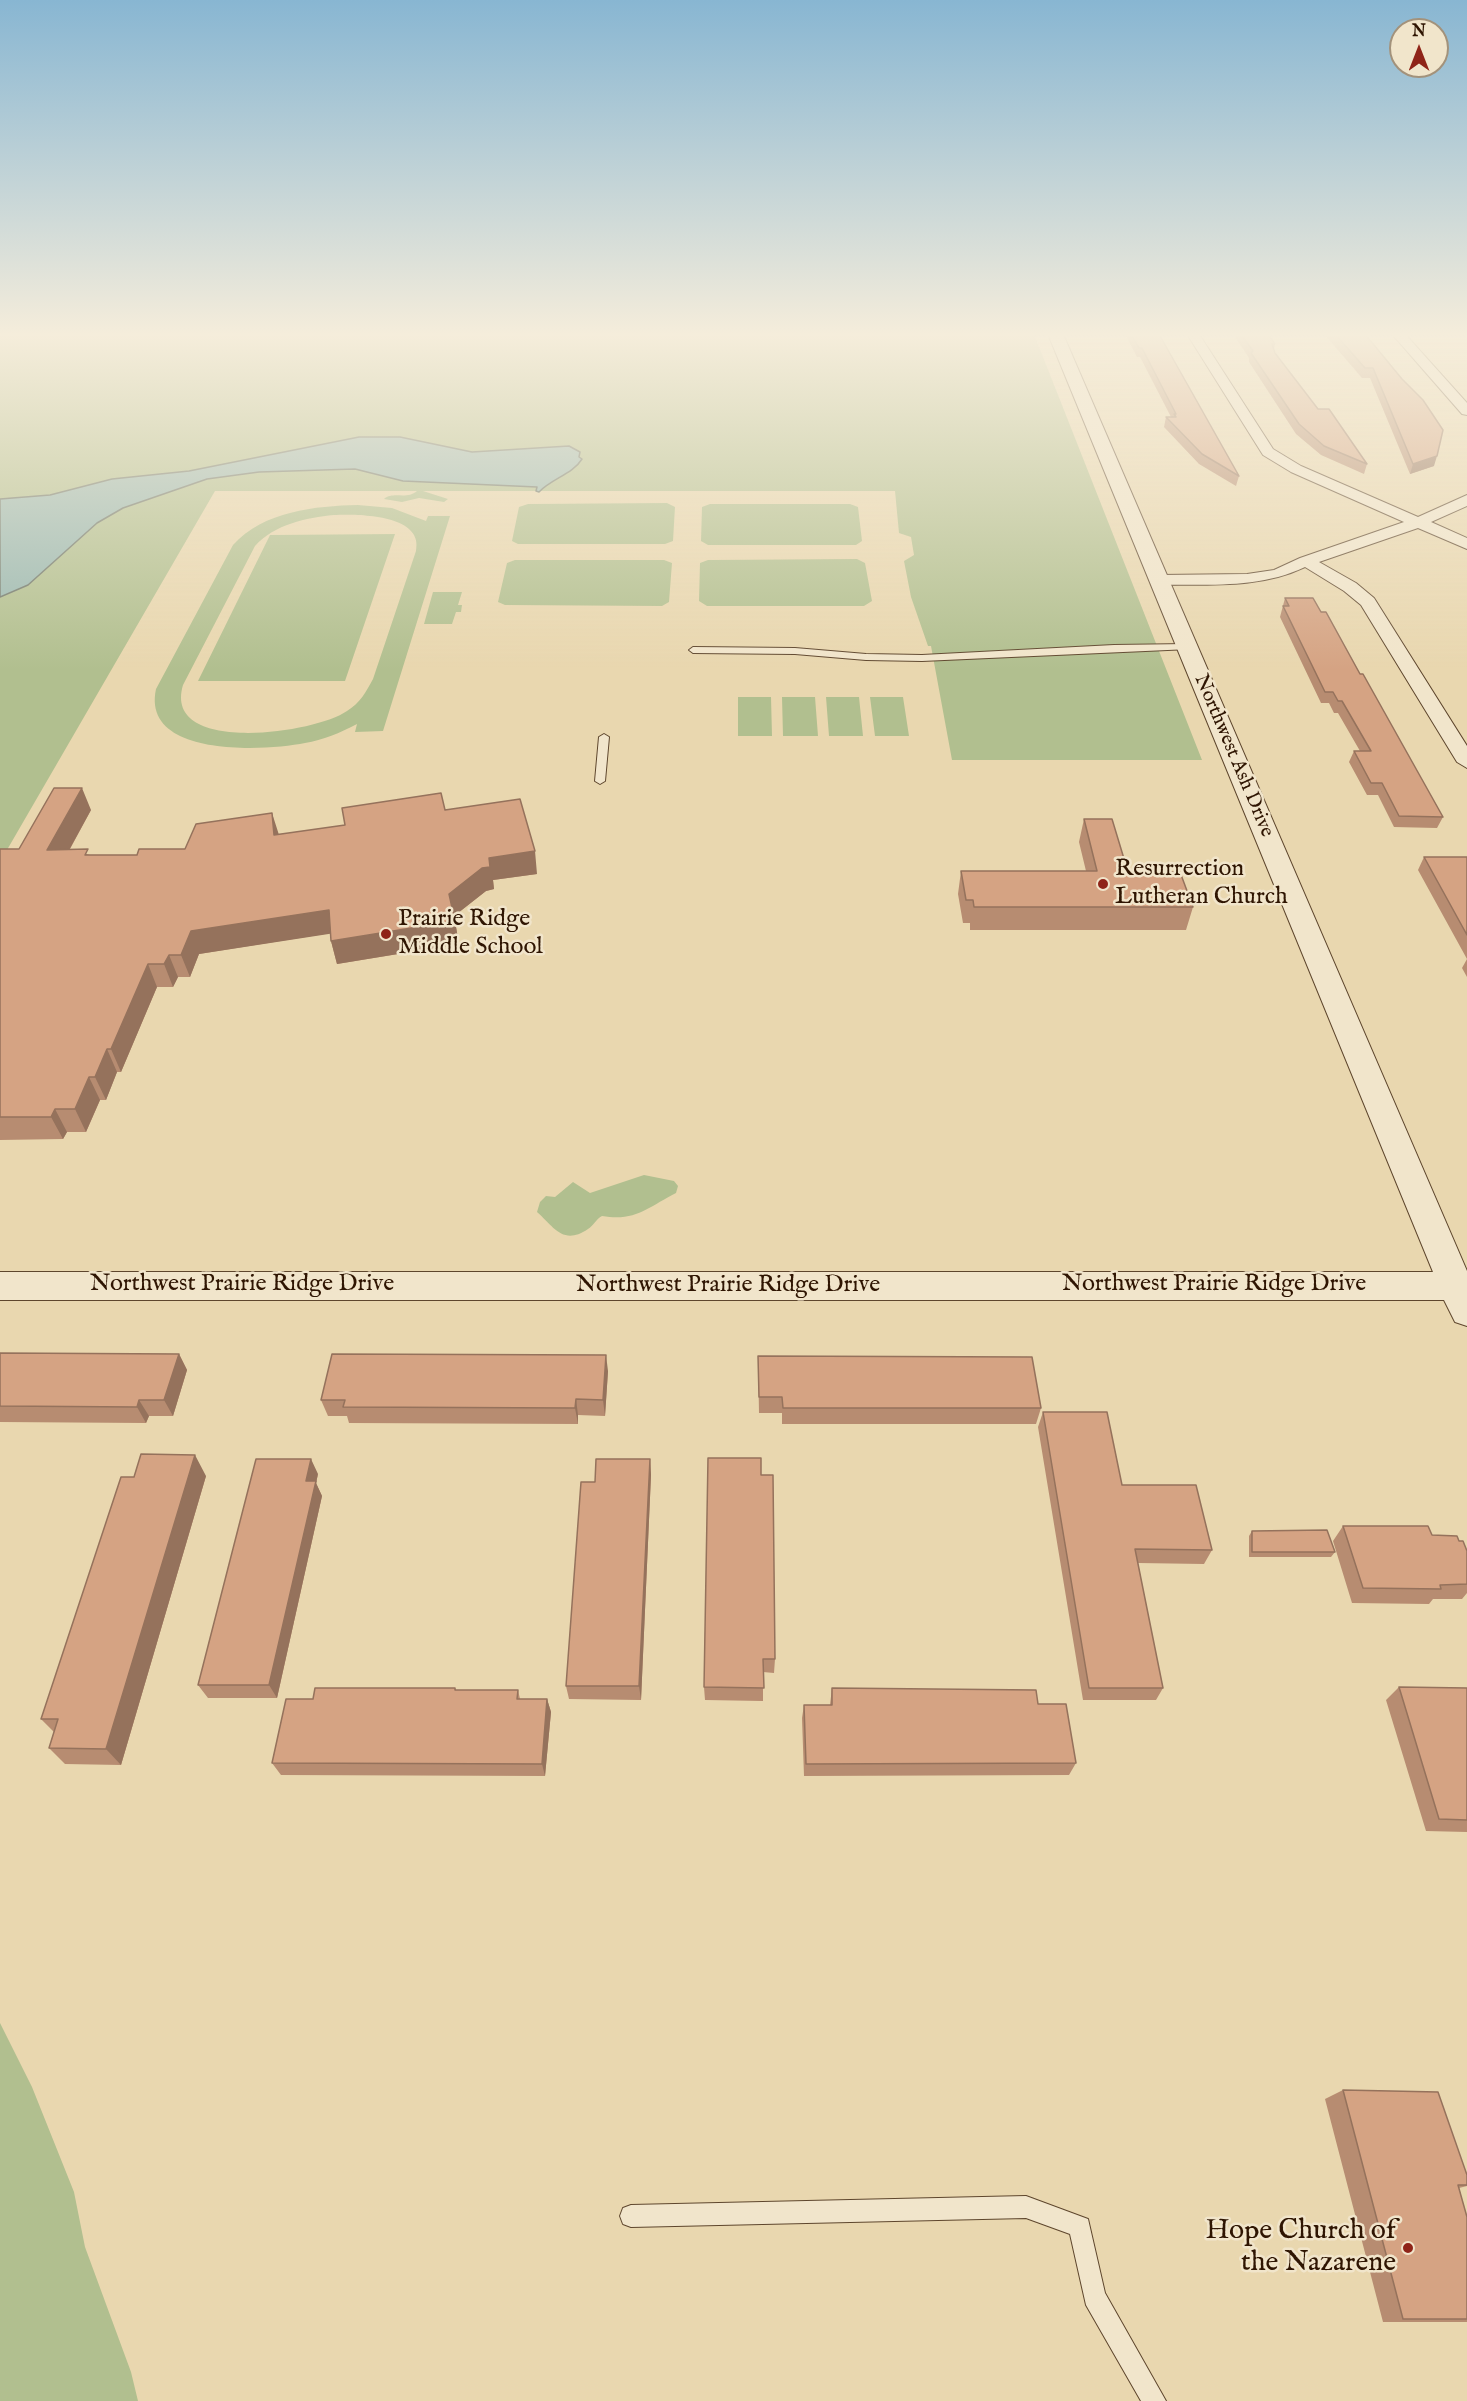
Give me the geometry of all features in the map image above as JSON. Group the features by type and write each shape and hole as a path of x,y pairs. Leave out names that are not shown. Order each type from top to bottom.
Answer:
{"street":[{"name":"Northwest Ash Drive","path":"1102,446 1463,1295"},
{"path":"1264,446 1268,452 1296,469 1467,544"},
{"path":"1156,573 1247,579 1278,574 1306,561 1417,523 1467,500"},
{"path":"1306,561 1350,586 1368,602 1467,762"},
{"path":"1443,722 1467,722"},
{"name":"Northwest Prairie Ridge Drive","path":"0,1286 1463,1295"}],"lane":[{"path":"693,650 795,651 866,657 922,658 1114,648 1187,647"},
{"path":"600,781 604,737"},
{"path":"632,2216 1026,2207 1080,2227 1094,2297 1154,2401"}],"green space":[{"path":"0,446 1078,446 1202,760 952,760 931,646 928,646 911,597 904,561 914,555 911,537 899,533 895,491 423,491 448,499 444,502 419,498 402,502 384,499 409,495 417,491 215,491 0,862"},
{"path":"667,503 675,507 673,541 665,544 518,544 512,541 519,507 528,504"},
{"path":"710,504 850,504 858,507 862,541 856,545 708,545 701,541 702,507"},
{"path":"358,505 392,508 426,521 428,516 450,516 383,731 355,732 357,724 312,742 263,748 236,748 186,739 167,728 156,711 156,689 233,545 260,525 275,518 308,509","holes":["344,515 372,516 400,523 410,530 416,539 416,551 373,679 362,697 352,708 330,719 275,731 245,733 217,730 195,722 183,707 183,685 255,546 272,532 292,523"]},
{"path":"395,534 345,681 198,681 270,535"},
{"path":"857,559 865,563 872,601 864,606 707,606 699,601 700,563 708,560"},
{"path":"515,560 664,560 672,563 669,602 662,606 505,605 498,602 507,563"},
{"path":"433,592 462,592 458,605 462,605 461,612 456,612 452,624 424,624"},
{"path":"738,697 771,697 772,736 738,736"},
{"path":"782,697 815,697 818,736 783,736"},
{"path":"826,697 859,697 863,736 829,736"},
{"path":"870,697 903,697 909,736 875,736"},
{"path":"644,1175 674,1181 678,1186 676,1193 633,1215 602,1216 588,1229 572,1236 565,1235 554,1228 537,1212 540,1202 546,1196 555,1197 573,1182 590,1193"},
{"path":"0,2023 32,2087 74,2192 85,2247 131,2372 138,2401 0,2401"}],"water":[{"path":"314,446 443,446 472,452 569,446 580,452 579,457 582,459 573,469 539,492 536,491 537,487 403,481 355,469 259,472 207,479 123,508 97,523 28,585 0,597 0,499 50,495 112,479 189,471"}],"building":[{"path":"1194,446 1222,446 1239,476 1202,454"},
{"path":"1324,446 1355,446 1367,464"},
{"path":"1406,446 1439,446 1437,456 1413,464"},
{"path":"1285,598 1313,598 1321,612 1326,612 1443,817 1399,816 1382,783 1371,783 1354,751 1371,751 1342,701 1338,701 1333,692 1325,692 1283,606 1289,606"},
{"name":"Prairie Ridge Middle School","path":"54,788 82,788 47,850 88,849 85,855 137,855 139,849 185,849 196,824 272,813 274,835 345,825 342,808 441,793 445,810 520,799 535,851 489,858 490,867 482,868 449,894 455,921 331,941 329,910 191,931 181,955 169,955 164,964 148,964 111,1049 107,1049 95,1077 89,1077 75,1109 55,1109 51,1117 0,1117 0,849 19,849"},
{"path":"1084,819 1112,819 1128,872 1180,872 1193,907 974,907 973,900 966,900 961,871 1097,871"},
{"path":"1424,857 1467,857 1467,935"},
{"path":"0,1353 179,1354 164,1400 139,1400 137,1407 0,1406"},
{"path":"332,1354 606,1355 603,1400 576,1399 575,1408 343,1407 345,1400 321,1400"},
{"path":"758,1356 1032,1357 1041,1408 783,1408 782,1397 759,1397"},
{"path":"1043,1412 1107,1412 1122,1485 1196,1485 1212,1550 1135,1549 1163,1688 1089,1688"},
{"path":"141,1454 195,1455 106,1749 49,1748 58,1719 41,1719 121,1477 134,1477"},
{"path":"708,1458 761,1458 761,1475 773,1475 775,1659 763,1659 764,1688 704,1687"},
{"path":"256,1459 311,1459 306,1481 316,1481 269,1685 198,1685"},
{"path":"596,1459 650,1459 639,1686 566,1686 581,1482 595,1482"},
{"path":"1343,1526 1428,1526 1432,1535 1457,1536 1459,1541 1463,1541 1467,1551 1467,1584 1440,1585 1441,1589 1363,1588"},
{"path":"1327,1530 1335,1552 1252,1552 1252,1531"},
{"path":"1399,1687 1467,1688 1467,1820 1439,1819"},
{"path":"315,1688 518,1690 517,1699 547,1699 542,1764 272,1763 286,1699 313,1699"},
{"path":"832,1688 1036,1690 1038,1704 1066,1704 1076,1763 806,1764 804,1705 832,1705"},
{"name":"Hope Church of the Nazarene","path":"1343,2090 1438,2092 1467,2175 1467,2185 1458,2185 1467,2217 1467,2319 1403,2319"}],"place":[{"name":"Resurrection Lutheran Church","path":"1103,884"},
{"name":"Prairie Ridge Middle School","path":"386,934"},
{"name":"Hope Church of the Nazarene","path":"1408,2248"}]}
